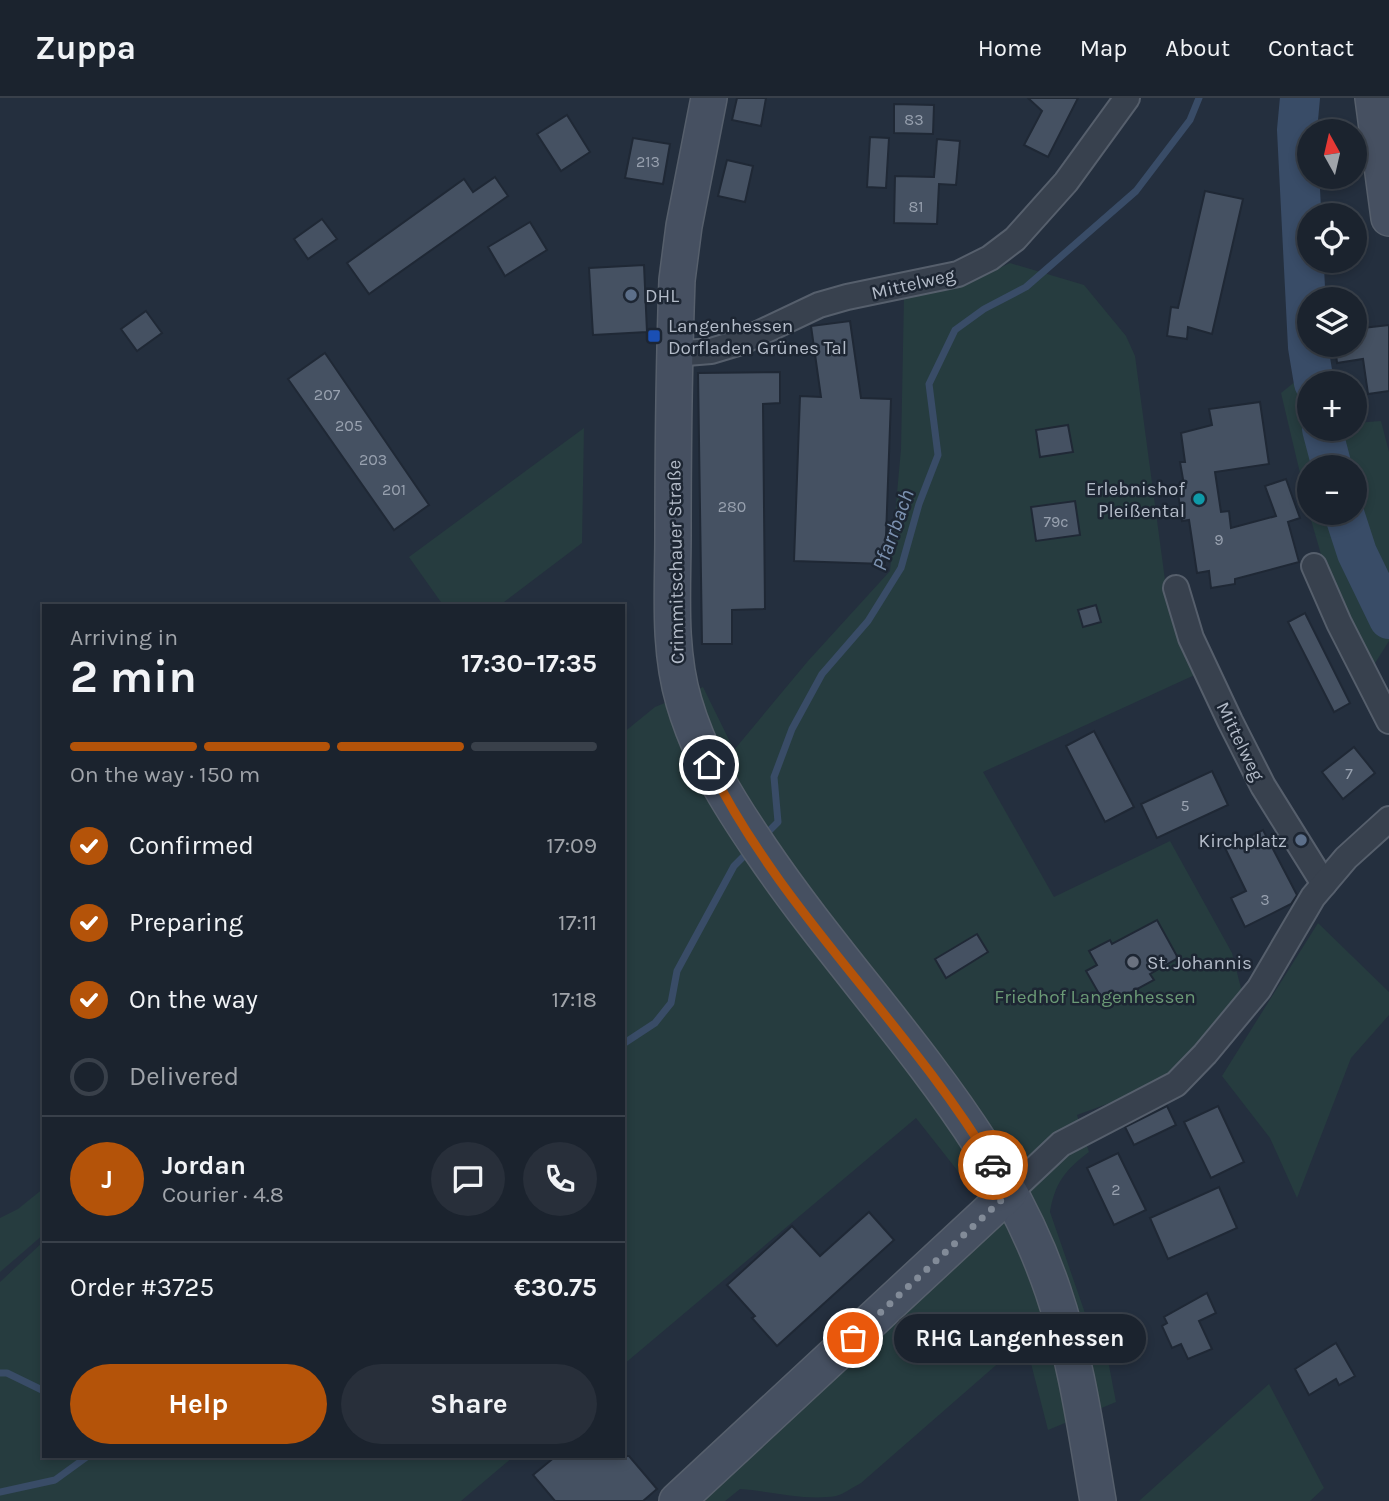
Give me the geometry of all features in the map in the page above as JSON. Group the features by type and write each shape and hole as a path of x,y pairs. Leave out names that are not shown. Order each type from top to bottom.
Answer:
{"street":[{"name":"Crimmitschauer Straße","path":"709,98 684,226 677,280 674,354 673,641 678,678 698,742 720,787 746,828 775,871 942,1089 982,1146 1009,1193 1053,1290 1064,1328 1098,1501"},
{"name":"Mittelweg","path":"674,354 711,351 741,342 820,305 958,274 990,258 1015,239 1066,183 1126,98"},
{"path":"1373,98 1389,218"},
{"path":"1314,566 1339,623 1389,721"},
{"name":"Mittelweg","path":"1176,588 1191,638 1230,721 1263,786 1324,884"},
{"path":"677,1501 1061,1144 1176,1084 1205,1054 1259,989 1298,919 1324,884 1346,858 1389,819"}],"green space":[{"name":"Friedhof Langenhessen","path":"1010,263 1084,285 1126,336 1135,356 1165,580 1178,633 1199,673 983,772 1054,897 1170,841 1232,953 1242,992 1188,1059 1153,1087 1077,1115 1089,1152 1062,1178 1050,1212 1086,1316 1105,1345 1116,1402 1048,1430 1025,1340 861,1483 842,1494 812,1497 740,1489 725,1501 682,1501 979,1198 916,1118 625,1363 625,731 655,707 703,687 734,750 808,661 890,571 901,449 904,296 932,292"},
{"path":"1297,380 1297,441 1367,441 1367,422 1381,421 1389,452 1389,641 1370,671 1327,575 1312,525 1367,525 1367,455 1297,455 1297,460 1281,393"},
{"path":"584,428 582,543 501,604 442,604 409,557"},
{"path":"1318,923 1389,992 1389,1015 1351,1058 1297,1198 1270,1138 1222,1076"},
{"path":"42,1190 42,1236 0,1272 0,1218 18,1209"},
{"path":"42,1243 42,1458 512,1458 461,1501 0,1501 0,1282"},
{"path":"1269,1384 1324,1488 1310,1501 1139,1501"}],"building":[{"path":"737,98 766,98 761,126 732,120"},
{"path":"1028,98 1078,98 1048,157 1024,145 1042,111"},
{"path":"894,104 934,105 933,134 894,133"},
{"path":"567,115 590,152 561,171 537,134"},
{"path":"870,137 889,138 886,188 867,187"},
{"path":"633,138 670,144 663,184 625,178"},
{"path":"937,139 960,141 956,185 939,184 937,224 894,223 895,176 934,177"},
{"path":"727,160 753,166 745,202 718,196"},
{"path":"495,177 508,196 369,294 347,263 464,179 473,192"},
{"path":"1205,191 1243,199 1212,334 1188,327 1187,339 1167,336 1171,307 1178,308"},
{"path":"322,219 337,239 308,259 294,239"},
{"path":"530,222 547,250 505,276 488,247"},
{"path":"644,265 647,332 593,335 589,268"},
{"path":"146,311 162,333 137,351 121,329"},
{"path":"850,321 861,398 891,399 885,564 794,561 800,396 821,397 811,326"},
{"path":"1389,325 1389,391 1368,394 1367,371 1365,371 1363,359 1337,363 1336,357 1367,357 1367,328"},
{"path":"325,353 429,505 394,530 288,379"},
{"path":"780,372 780,403 763,404 765,609 732,610 732,644 702,644 698,373"},
{"name":"Erlebnishof Pleißental","path":"1260,402 1269,464 1215,472 1221,512 1229,511 1231,528 1276,516 1265,486 1286,479 1297,510 1297,519 1288,522 1299,562 1235,579 1235,584 1211,588 1209,571 1197,573 1189,520 1182,521 1177,486 1184,485 1180,462 1185,462 1181,433 1212,425 1209,409"},
{"path":"1068,425 1073,452 1040,457 1036,430"},
{"path":"1075,501 1080,535 1036,541 1031,507"},
{"path":"1096,605 1101,622 1083,627 1078,610"},
{"path":"1305,613 1350,703 1334,712 1288,622"},
{"path":"1094,731 1134,807 1105,822 1066,746"},
{"path":"1354,747 1375,773 1343,799 1322,772"},
{"path":"1212,771 1228,805 1157,838 1141,804"},
{"path":"1263,830 1297,895 1291,904 1245,927 1231,898 1246,891 1225,848"},
{"name":"St. Johannis","path":"1157,920 1178,958 1150,974 1154,980 1106,1006 1086,971 1097,965 1089,951 1110,940 1112,944"},
{"path":"977,934 988,952 946,978 935,959"},
{"path":"1167,1106 1176,1125 1134,1145 1125,1127"},
{"path":"1218,1106 1244,1162 1211,1178 1184,1122"},
{"path":"1118,1153 1146,1210 1114,1225 1087,1168"},
{"path":"1219,1187 1237,1228 1168,1259 1150,1218"},
{"path":"869,1212 894,1240 777,1346 727,1285 792,1226 820,1256"},
{"path":"1207,1293 1216,1313 1199,1321 1212,1349 1188,1359 1181,1344 1172,1348 1162,1326 1167,1323 1164,1317"},
{"path":"1336,1343 1355,1376 1339,1385 1336,1379 1309,1395 1295,1369"},
{"path":"629,1456 657,1489 643,1501 555,1501 533,1475 554,1458"}],"waterway":[{"name":"Pfarrbach","path":"763,837 778,822 774,777 792,729 822,674 868,621 901,568 919,504 938,455 929,384 955,330 984,309 1026,287 1136,191 1190,120 1199,98"},
{"path":"1300,98 1297,130 1308,347 1312,371"},
{"path":"1325,441 1329,455"},
{"path":"1348,525 1357,553 1389,619"},
{"name":"Pfarrbach","path":"625,1043 655,1023 671,1003 677,971 734,866 749,851"},
{"name":"Pfarrbach","path":"0,1373 7,1373 42,1390"},
{"path":"0,1492 55,1480 85,1458"}],"way so far":[{"path":"853,1338 1009,1193 993,1165"}],"place":[{"name":"DHL","path":"631,295"},
{"name":"Langenhessen Dorfladen Grünes Tal","path":"654,336"},
{"name":"Erlebnishof Pleißental","path":"1199,499"},
{"name":"Kirchplatz","path":"1301,840"},
{"name":"St. Johannis","path":"1133,962"},
{"name":"RHG Langenhessen","path":"853,1338"}],"route":[{"path":"709,765 720,787 775,871 819,932 942,1089 993,1165"}]}
